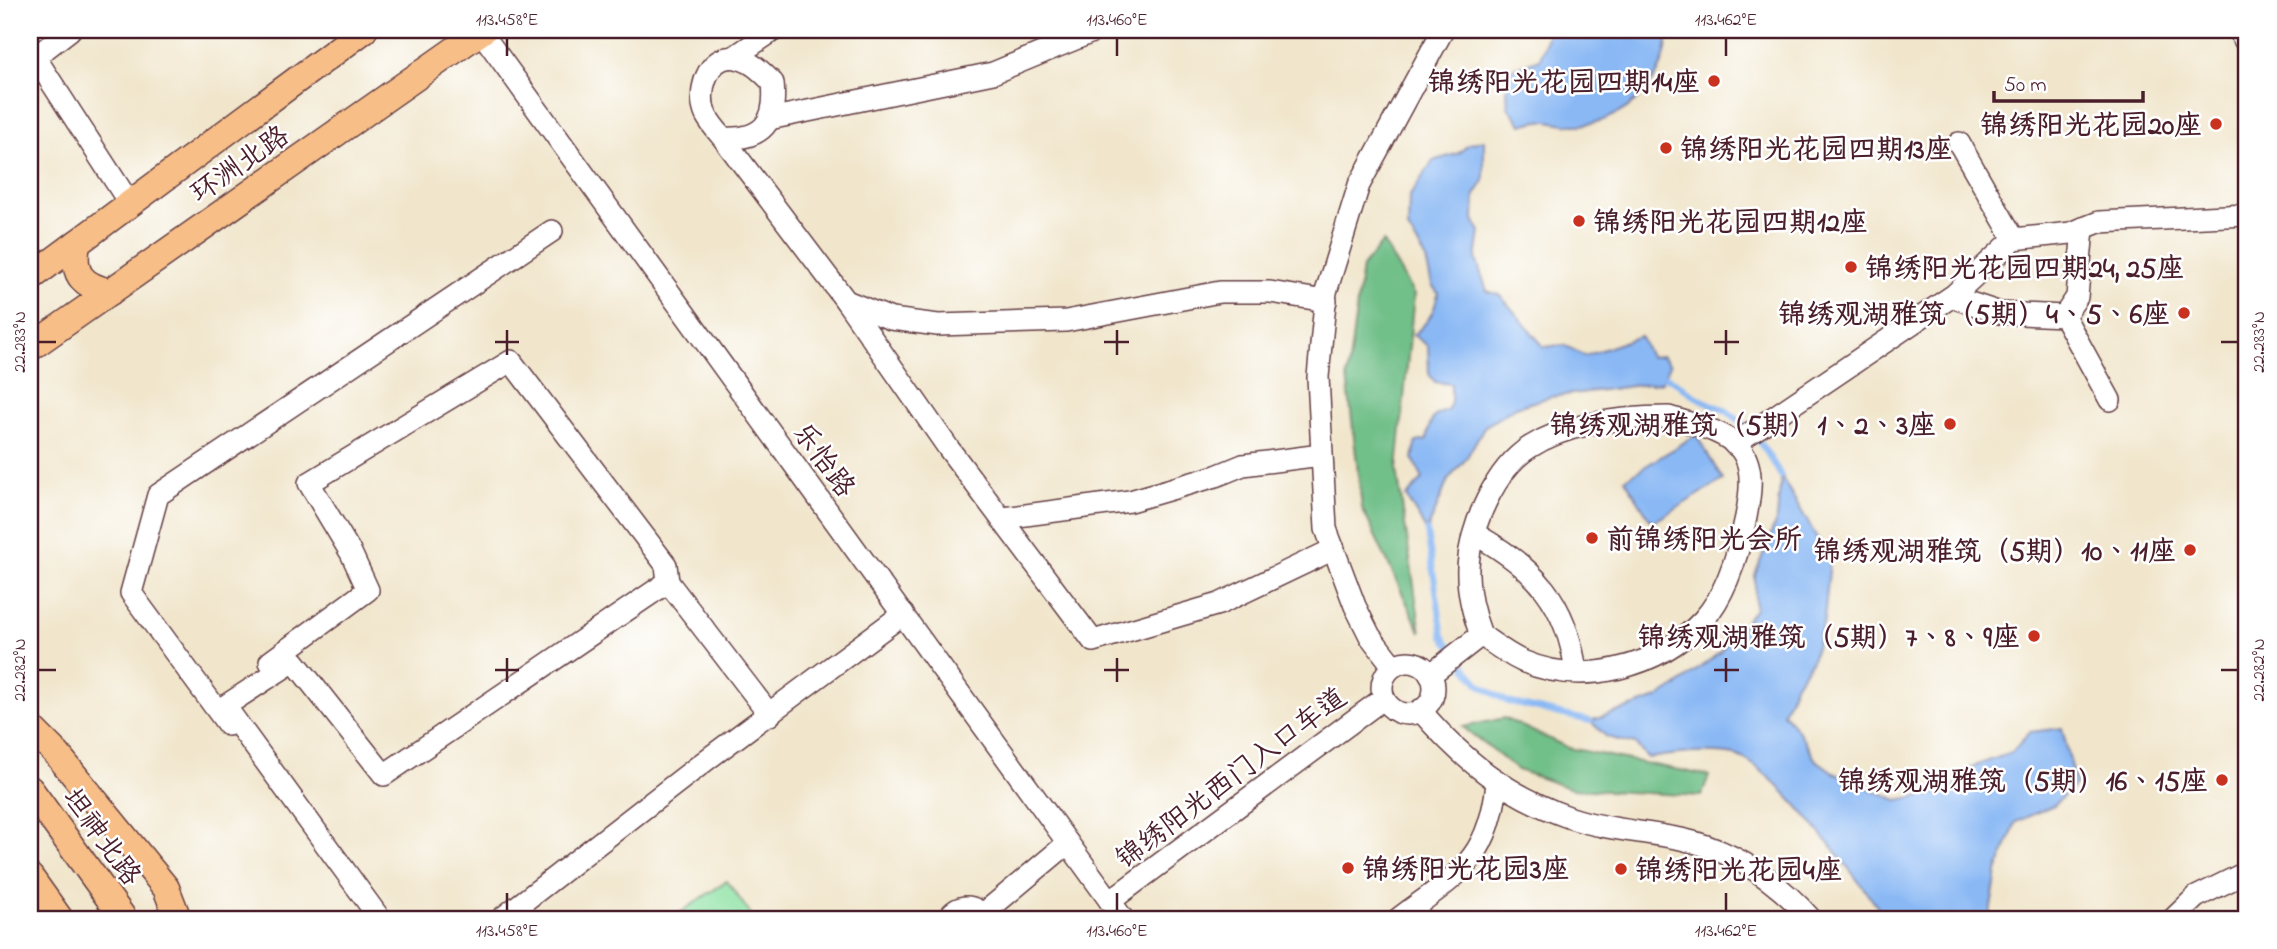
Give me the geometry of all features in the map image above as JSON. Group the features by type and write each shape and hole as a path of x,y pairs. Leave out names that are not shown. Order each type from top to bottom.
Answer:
{"main road":[{"name":"环洲北路","path":"30,278 364,30"},
{"name":"环洲北路","path":"30,348 482,31"},
{"path":"77,243 74,261 80,276 91,288 110,292"},
{"path":"30,727 57,754 166,888 178,919"},
{"name":"坦神北路","path":"30,789 124,919"},
{"path":"30,877 60,919"}],"street":[{"path":"70,30 32,55 130,204"},
{"path":"774,30 734,57 723,59 708,71 701,93 705,115 846,301 949,449 1004,518 1073,618 1093,641 1219,604 1334,550"},
{"path":"769,119 993,73 1097,30"},
{"path":"1393,666 1370,636 1326,529 1318,377 1326,301 1342,233 1359,185 1443,30"},
{"path":"2238,30 2247,44"},
{"name":"乐怡路","path":"482,31 1123,919"},
{"path":"723,138 743,139 762,129 775,106 773,83 750,63 734,57"},
{"path":"1959,143 2014,239"},
{"path":"1734,444 1954,295 2014,239 2071,233 2099,222 2247,215"},
{"path":"2064,316 2077,297 2083,228"},
{"path":"379,919 367,911 208,698 131,593 127,578 158,495 552,231"},
{"path":"846,301 891,319 938,325 1066,321 1220,292 1270,292 1326,301"},
{"path":"1958,299 2000,313 2064,316"},
{"path":"2064,316 2110,400"},
{"path":"222,702 368,590 351,553 309,483 511,361 666,565 668,582 770,715"},
{"path":"1669,417 1702,426 1734,444 1741,450 1749,468 1748,509 1737,556 1710,610 1687,634 1663,651 1619,670 1576,672 1541,668 1520,660 1481,635 1469,583 1469,559 1475,534 1503,474 1530,447 1564,430 1622,419 1669,417"},
{"path":"1004,518 1130,501 1216,476 1243,465 1321,455"},
{"path":"1475,534 1501,549 1543,584 1563,618 1572,642 1576,672"},
{"path":"127,578 222,702 379,919"},
{"path":"222,702 294,660 384,775 668,582"},
{"path":"501,919 903,614"},
{"path":"1430,675 1481,635"},
{"path":"1410,662 1425,668 1430,675 1433,682 1431,699 1420,710 1412,713 1396,711 1384,698 1383,681 1393,666 1410,662"},
{"name":"锦绣阳光西门入口车道","path":"1110,901 1384,698"},
{"path":"1420,710 1447,741 1497,783 1570,817 1605,827 1682,839 1741,860 1790,896 1811,919"},
{"path":"1398,919 1450,880 1476,856 1487,835 1497,783"},
{"path":"948,919 953,911 965,906 984,917 1068,843"},
{"path":"2173,919 2196,897 2247,872"}],"green space":[{"path":"1383,242 1414,295 1397,470 1421,633 1362,508 1347,377 1362,267"},
{"path":"1504,718 1569,748 1709,776 1701,796 1572,789 1518,770 1463,727"},
{"path":"727,881 754,919 671,919"}],"water":[{"path":"1549,30 1667,30 1666,48 1653,81 1627,108 1611,117 1575,125 1545,121 1522,125 1508,107 1506,71 1540,59"},
{"path":"1484,140 1484,181 1475,195 1474,219 1480,232 1476,259 1487,291 1500,295 1544,347 1564,345 1585,356 1640,336 1650,357 1662,356 1670,365 1662,382 1550,397 1516,407 1484,427 1466,459 1448,480 1427,531 1406,497 1423,479 1413,459 1416,442 1427,440 1432,421 1437,415 1447,411 1451,403 1451,384 1435,382 1429,374 1428,346 1413,335 1430,317 1438,293 1432,285 1425,256 1408,229 1409,197 1433,161 1459,153 1469,144"},
{"path":"1696,435 1723,480 1652,523 1625,479"},
{"path":"1781,476 1830,560 1824,620 1812,660 1795,685 1783,713 1798,730 1815,759 1836,774 1897,800 1951,790 1971,767 2011,753 2030,732 2062,728 2076,784 2054,805 2016,822 1997,872 1989,919 1886,919 1815,827 1770,779 1750,763 1734,755 1713,753 1648,758 1635,744 1607,737 1590,721 1658,698 1677,686 1720,652 1755,609 1755,575 1777,518"}],"waterway":[{"path":"1665,376 1736,418 1758,441 1781,476"},
{"path":"1427,531 1443,636 1481,686 1508,702 1590,721"}],"place":[{"name":"锦绣阳光花园四期14座","path":"1714,81"},
{"name":"锦绣阳光花园20座","path":"2216,124"},
{"name":"锦绣阳光花园四期13座","path":"1666,148"},
{"name":"锦绣阳光花园四期12座","path":"1579,221"},
{"name":"锦绣阳光花园四期24, 25座","path":"1851,267"},
{"name":"锦绣观湖雅筑（5期）4、5、6座","path":"2184,313"},
{"name":"锦绣观湖雅筑（5期）1、2、3座","path":"1950,424"},
{"name":"前锦绣阳光会所","path":"1592,538"},
{"name":"锦绣观湖雅筑（5期）10、11座","path":"2190,550"},
{"name":"锦绣观湖雅筑（5期）7、8、9座","path":"2034,636"},
{"name":"锦绣观湖雅筑（5期）16、15座","path":"2222,780"},
{"name":"锦绣阳光花园3座","path":"1348,868"},
{"name":"锦绣阳光花园4座","path":"1621,869"}]}
